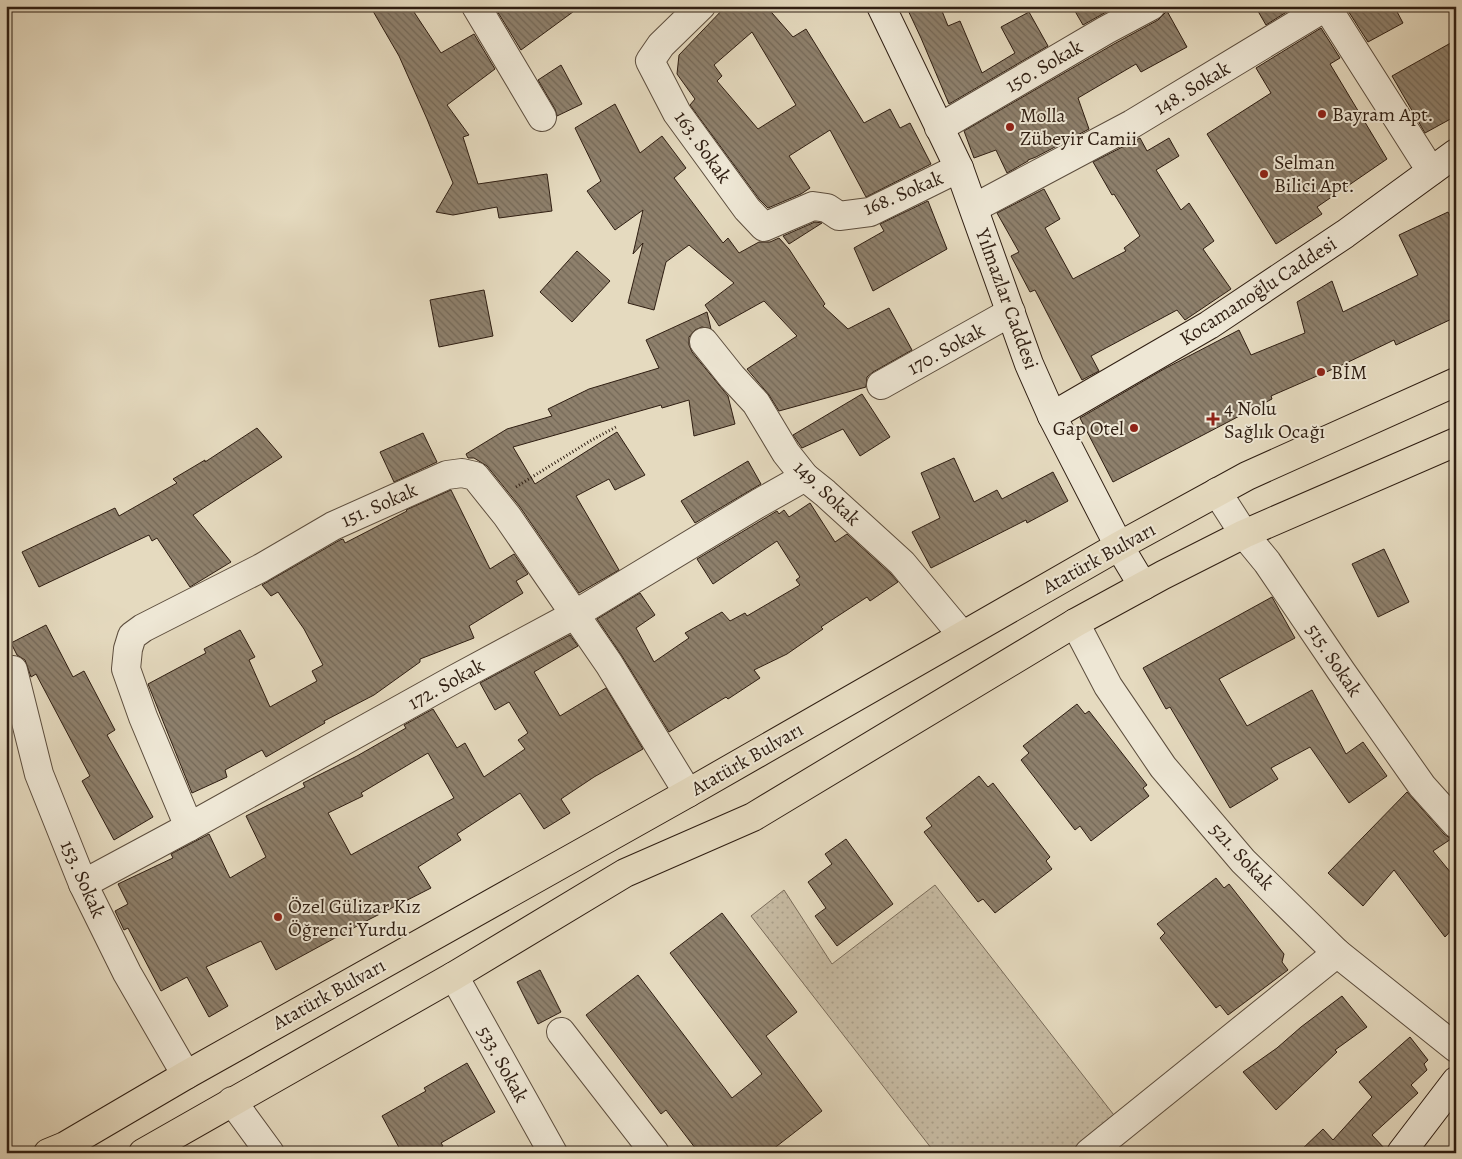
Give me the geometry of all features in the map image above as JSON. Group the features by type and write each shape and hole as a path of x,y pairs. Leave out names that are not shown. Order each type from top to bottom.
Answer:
{"main road":[{"name":"Atatürk Bulvarı","path":"48,1153 66,1146 186,1075 688,793 962,634 1246,476 1456,382"},
{"path":"143,1153 176,1144 232,1101 454,976 625,873 753,817 1075,623 1143,586 1244,534 1456,442"}],"street":[{"path":"476,6 542,117"},
{"name":"163. Sokak","path":"701,6 661,45 650,61 677,113 747,209 764,227"},
{"name":"Yılmazlar Caddesi","path":"881,6 959,168 1029,364 1052,416 1119,546 1143,586"},
{"name":"150. Sokak","path":"939,128 1106,30 1151,6"},
{"path":"1327,6 1431,171"},
{"name":"148. Sokak","path":"974,208 1132,124 1327,6"},
{"name":"Kocamanoğlu Caddesi","path":"1052,416 1209,325 1345,234 1456,153"},
{"name":"168. Sokak","path":"764,227 813,206 827,208 839,216 870,212 959,168"},
{"name":"170. Sokak","path":"881,385 1011,312"},
{"name":"149. Sokak","path":"704,342 756,403 786,453 805,477 826,493 902,563 962,634"},
{"name":"151. Sokak","path":"190,827 143,717 126,669 128,649 132,636 143,628 261,568 333,526 447,475 462,473 474,476 507,516 609,664 688,793"},
{"name":"172. Sokak","path":"82,884 190,827 453,680 574,615 750,508 805,477"},
{"name":"515. Sokak","path":"1217,492 1244,534 1268,562 1341,671 1422,786 1456,824"},
{"name":"521. Sokak","path":"1075,623 1108,686 1163,766 1243,861 1338,953 1456,1048"},
{"name":"153. Sokak","path":"13,670 39,774 82,884 127,974 186,1075"},
{"path":"1089,1153 1338,953"},
{"name":"533. Sokak","path":"454,976 553,1153"},
{"path":"561,1032 655,1153"},
{"path":"1401,1153 1456,1081"},
{"path":"232,1101 270,1153"}],"path":[{"path":"495,501 590,440 616,427"}],"shaded area":[{"path":"935,885 1117,1119 1073,1153 935,1153 751,916 784,890 832,964"}],"building":[{"path":"370,6 410,6 441,53 474,34 495,69 447,105 469,135 463,137 478,184 547,174 552,211 499,218 497,207 453,215 436,212 453,183 399,56"},
{"path":"494,6 581,6 521,50"},
{"path":"726,6 766,6 793,37 806,29 864,123 890,109 900,128 910,123 931,164 866,197 830,130 789,156 810,188 801,194 768,208 759,199 690,105 695,99 677,74 679,55","holes":["752,32 796,105 758,129 717,81 722,76 714,65"]},
{"path":"906,6 940,6 948,26 960,21 982,73 1015,53 1001,27 1029,12 1048,46 949,104"},
{"path":"1072,6 1117,6 1083,25"},
{"path":"1255,6 1296,6 1266,25"},
{"path":"1345,6 1394,6 1403,23 1368,42"},
{"path":"1167,11 1187,47 1141,72 1136,64 1078,98 1089,129 1028,160 1007,173 996,150 974,158 964,131 1158,20"},
{"path":"1321,28 1340,58 1330,64 1387,159 1317,207 1322,214 1276,244 1207,134 1271,93 1256,68"},
{"path":"1456,40 1456,116 1425,133 1392,76"},
{"path":"561,65 582,104 557,116 538,80"},
{"path":"615,104 640,153 662,136 686,168 674,178 723,243 728,238 739,253 759,242 770,242 779,238 789,249 825,304 823,306 848,329 889,308 912,350 873,372 867,377 866,387 779,411 769,395 747,369 797,336 764,301 719,326 705,305 734,283 689,245 666,262 654,310 628,303 643,243 633,254 643,210 615,230 587,191 601,181 575,128"},
{"path":"1140,138 1147,151 1169,138 1179,156 1156,170 1181,210 1189,203 1214,241 1203,249 1231,289 1185,320 1177,310 1091,356 1099,371 1082,380 1035,290 1030,292 1011,256 1019,252 997,213 1044,189 1060,219 1045,228 1073,279 1126,251 1124,248 1140,236 1114,194 1112,195 1093,162"},
{"path":"928,201 947,249 873,291 854,248 884,231 880,224"},
{"path":"1448,212 1456,228 1456,317 1396,345 1394,340 1271,396 1272,399 1113,482 1080,418 1164,369 1239,330 1251,355 1305,333 1297,302 1332,281 1343,312 1418,275 1399,235"},
{"path":"815,222 822,223 789,244 783,236"},
{"path":"577,251 610,281 572,322 540,292"},
{"path":"484,290 493,336 439,347 430,300"},
{"path":"707,312 711,329 702,327 695,330 689,337 689,345 692,352 728,396 735,424 694,436 689,400 662,408 661,405 513,447 535,484 617,432 645,475 615,490 609,479 576,496 619,570 579,593 520,507 487,466 474,458 468,458 466,454 507,429 552,416 548,409 589,389 659,368 646,340"},
{"path":"862,394 890,437 860,456 843,429 802,448 793,435"},
{"path":"257,428 282,457 193,515 231,562 190,587 157,538 152,541 149,535 39,587 22,552 115,508 119,516 177,483 173,479 205,460 205,462"},
{"path":"423,433 437,462 394,482 380,452"},
{"path":"954,458 974,502 997,490 1002,499 1053,472 1068,501 1027,523 1026,520 931,568 912,532 940,518 921,473"},
{"path":"748,461 761,484 695,523 681,501"},
{"path":"451,490 490,569 514,554 528,574 516,581 523,593 469,626 474,638 420,659 420,662 374,695 324,721 325,723 266,757 262,750 225,770 227,777 192,793 148,684 206,653 204,649 240,630 255,657 249,660 270,707 317,681 312,671 323,665 304,629 278,592 271,596 262,585 340,540 343,539 345,543 406,510"},
{"path":"810,503 835,542 847,534 898,582 870,601 867,597 821,627 823,629 787,654 754,670 760,678 728,699 726,697 669,732 597,619 640,593 655,615 636,628 654,662 689,638 685,633 722,612 730,621 745,613 747,616 800,585 796,580 800,577 777,541 713,584 697,559 777,511 779,514 784,510 789,517"},
{"path":"1384,549 1409,602 1378,617 1352,564"},
{"path":"1272,597 1295,638 1219,679 1247,726 1312,690 1346,754 1363,742 1387,776 1349,803 1310,747 1271,768 1278,779 1230,808 1170,707 1166,709 1143,668"},
{"path":"46,625 73,677 84,671 115,730 107,735 153,817 114,840 82,781 90,776 36,674 31,677 25,660 17,655 11,643"},
{"path":"570,635 578,646 534,672 560,716 606,688 643,749 594,777 561,799 570,813 544,829 520,793 457,834 461,840 418,867 431,888 276,970 261,941 206,967 228,1006 209,1017 187,977 161,991 128,928 124,930 115,911 128,904 118,884 173,858 171,854 209,834 230,878 266,857 246,816 305,787 303,783 357,756 406,728 404,725 433,709 457,748 465,743 484,777 525,749 518,740 528,733 509,702 495,710 480,683","holes":["428,753 454,798 351,855 328,813 363,796 361,793"]},
{"path":"1077,704 1085,714 1089,711 1147,785 1143,788 1149,796 1091,841 1080,826 1075,830 1021,760 1029,753 1023,746"},
{"path":"979,776 988,787 993,783 1050,857 1046,861 1052,869 995,913 983,899 978,902 924,832 932,826 926,818"},
{"path":"1407,792 1444,834 1451,839 1433,851 1456,879 1456,925 1445,937 1394,870 1363,906 1328,873"},
{"path":"846,839 893,904 837,946 815,916 826,908 808,882 832,864 825,854"},
{"path":"1216,878 1224,888 1229,884 1284,954 1282,962 1288,970 1228,1015 1220,1005 1216,1008 1160,938 1165,933 1157,924"},
{"path":"722,913 797,1012 766,1036 822,1111 768,1153 699,1153 666,1110 661,1114 586,1015 638,975 732,1098 762,1074 670,953"},
{"path":"540,970 561,1012 538,1024 517,982"},
{"path":"1342,996 1367,1027 1335,1050 1337,1052 1276,1110 1243,1072 1277,1048"},
{"path":"1410,1037 1428,1060 1424,1064 1427,1070 1411,1085 1418,1093 1372,1135 1386,1150 1386,1153 1298,1153 1323,1129 1333,1140 1372,1097 1359,1082"},
{"path":"467,1063 495,1112 441,1143 443,1146 431,1153 402,1153 382,1116 426,1091 424,1088"}],"place":[{"name":"Bayram Apt.","path":"1322,114"},
{"name":"Molla Zübeyir Camii","path":"1010,127"},
{"name":"Selman Bilici Apt.","path":"1264,174"},
{"name":"BİM","path":"1321,372"},
{"name":"4 Nolu Sağlık Ocağı","path":"1213,419"},
{"name":"Gap Otel","path":"1134,428"},
{"name":"Özel Gülizar Kız Öğrenci Yurdu","path":"278,917"}]}
